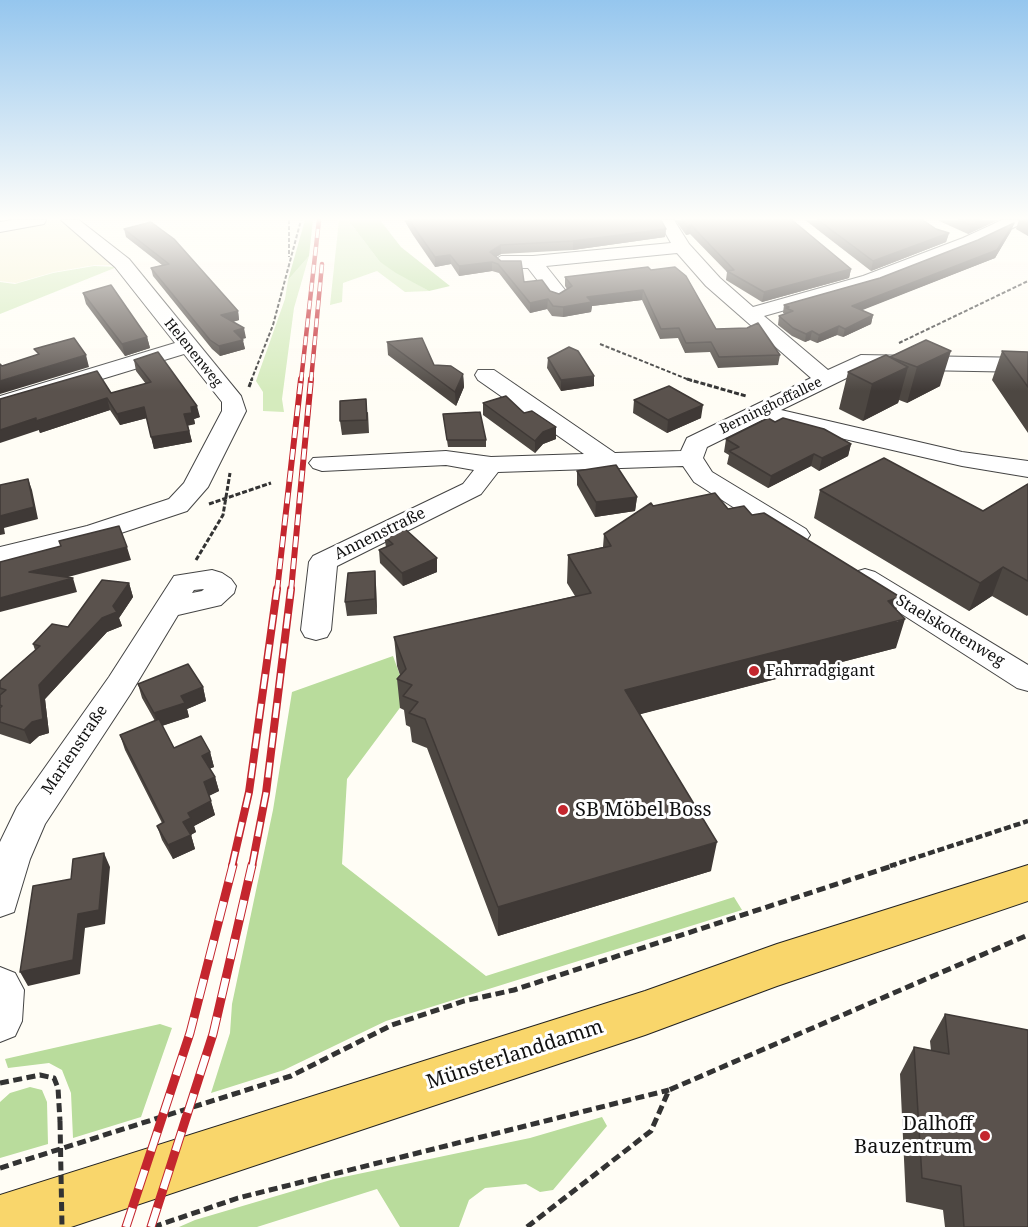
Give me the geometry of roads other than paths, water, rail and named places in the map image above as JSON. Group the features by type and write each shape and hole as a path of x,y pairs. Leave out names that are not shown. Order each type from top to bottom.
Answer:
{"main road":[{"name":"Münsterlanddamm","path":"0,1223 645,1013 777,965 1028,883"}],"street":[{"name":"Helenenweg","path":"0,556 96,532 178,505 195,487 228,427 234,411 232,401 133,277"},
{"path":"545,277 560,295"},
{"path":"709,277 825,379"},
{"path":"865,277 870,280"},
{"path":"749,314 877,277"},
{"path":"0,403 187,346"},
{"name":"Berninghoffallee","path":"691,458 696,443 861,362 1028,365"},
{"path":"486,375 608,460"},
{"path":"768,407 962,459 1028,469"},
{"path":"322,463 446,458 491,465 691,458"},
{"name":"Staelskottenweg","path":"691,458 703,477 832,557 1023,669"},
{"name":"Annenstraße","path":"316,630 323,562 472,489 491,465"},
{"name":"Marienstraße","path":"0,900 11,859 30,817 176,595"},
{"path":"0,987 3,990 0,1021"}],"railway":[{"path":"301,381 313,277"},
{"path":"311,381 321,277"},
{"path":"277,591 301,379"},
{"path":"291,591 311,379"},
{"path":"232,866 249,792 277,589"},
{"path":"252,866 266,793 291,589"},
{"path":"126,1227 190,1033 233,865"},
{"path":"151,1227 213,1034 252,865"}],"place":[{"name":"Fahrradgigant","path":"754,671"},
{"name":"SB Möbel Boss","path":"563,810"},
{"name":"Dalhoff Bauzentrum","path":"985,1136"}]}
